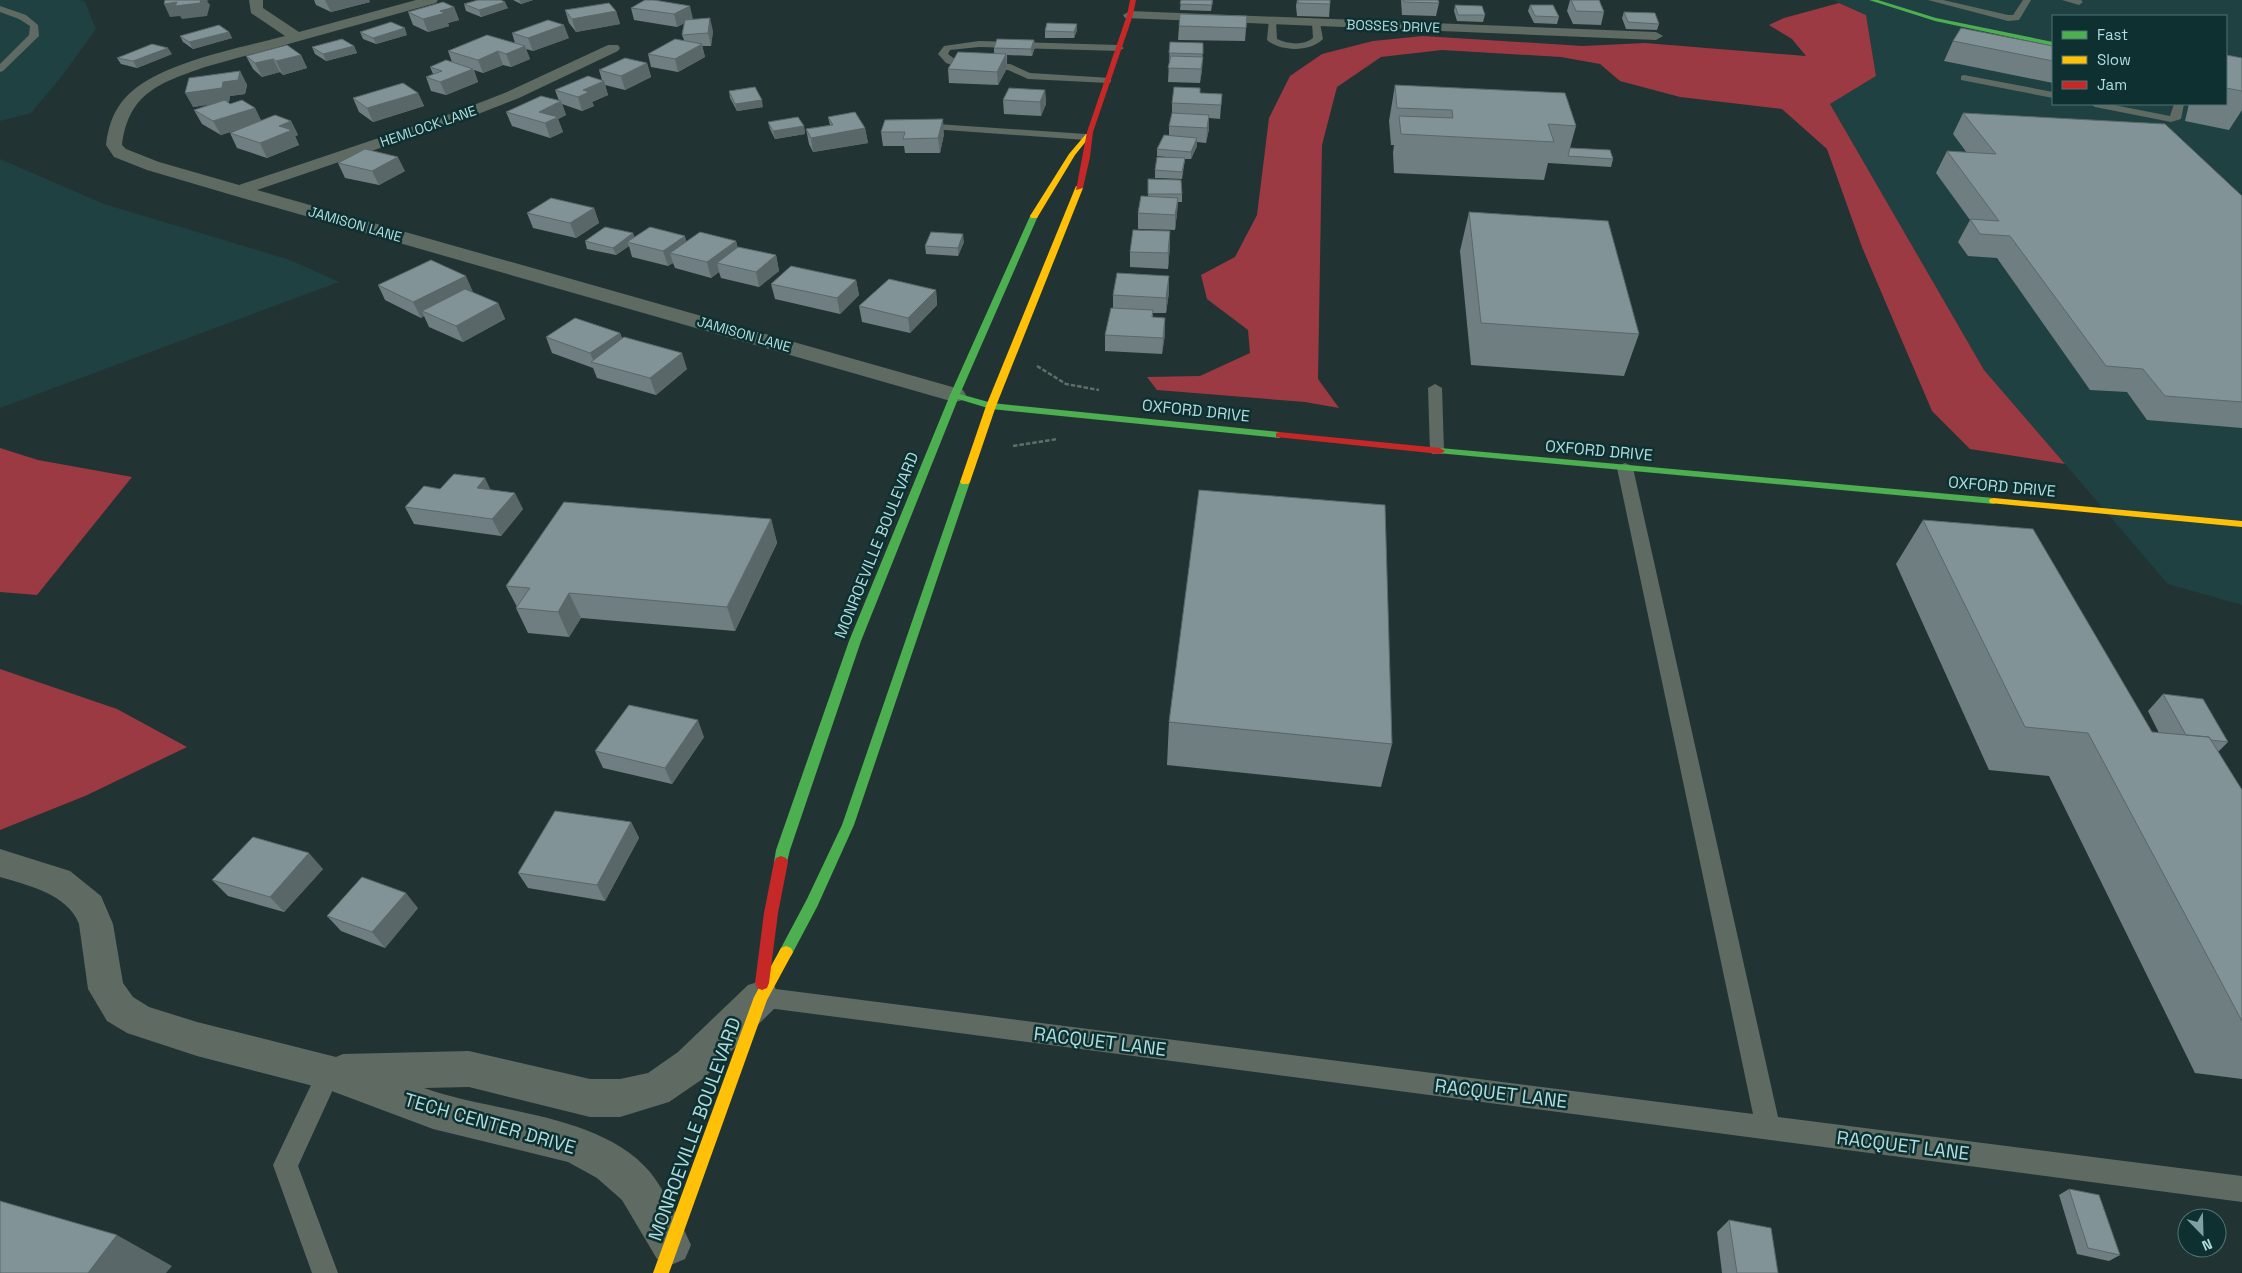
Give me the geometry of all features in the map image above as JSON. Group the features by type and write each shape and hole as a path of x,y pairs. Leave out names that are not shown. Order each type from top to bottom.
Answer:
{"main road":[{"name":"MONROEVILLE BOULEVARD","path":"666,1259 761,997 812,903 848,825 991,406 1076,194 1087,157 1088,134 1119,48 1133,0"},
{"path":"1872,0 1943,20 2052,44"},
{"name":"MONROEVILLE BOULEVARD","path":"761,997 771,913 783,850 855,641 955,395 1032,220 1066,162 1088,134"},
{"name":"OXFORD DRIVE","path":"955,395 991,406 1437,451 2242,524"}],"street":[{"path":"256,0 256,10 261,15 296,37"},
{"name":"JAMISON LANE","path":"431,0 296,37 165,76 136,94 123,110 119,119 114,145 120,154 153,166 955,395"},
{"name":"BOSSES DRIVE","path":"1130,15 1656,36"},
{"name":"HEMLOCK LANE","path":"238,191 462,115 513,95 613,48"},
{"name":"TECH CENTER DRIVE","path":"0,863 58,881 89,906 96,924 106,989 120,1009 140,1021 197,1039 329,1072 433,1110 574,1144 610,1164 636,1186 666,1259"},
{"name":"TECH CENTER DRIVE","path":"329,1072 468,1068 590,1098 620,1098 656,1089 691,1065 761,997"}],"lane":[{"path":"1932,0 2008,18 2016,18 2027,0"},
{"path":"2066,0 2079,2"},
{"path":"0,9 28,19 34,25 34,36 0,69"},
{"path":"1272,21 1272,40 1279,44 1304,45 1315,42 1318,39 1316,23"},
{"path":"1108,80 1028,76 1008,67 955,63 949,61 943,54 947,48 979,44 1119,48"},
{"path":"1964,78 2052,95"},
{"path":"2100,105 2171,119 2177,116 2179,105"},
{"path":"908,127 927,126 1088,134"},
{"path":"1435,388 1437,451"},
{"path":"1625,468 1768,1128"},
{"name":"RACQUET LANE","path":"761,997 2242,1189"},
{"path":"325,1273 285,1165 329,1072"}],"shaded area":[{"path":"0,0 80,0 85,2 96,29 62,76 31,113 0,121"},
{"path":"1833,0 2242,0 2242,605 2168,584 1984,370 1830,104 1876,76 1866,15"},
{"path":"1839,3 1866,15 1876,76 1830,104 1984,370 2065,464 1970,449 1932,411 1862,247 1827,149 1782,109 1680,97 1620,81 1600,64 1561,57 1442,50 1381,57 1337,87 1322,145 1318,379 1339,408 1305,402 1157,390 1147,377 1200,376 1250,353 1248,330 1207,299 1201,275 1235,257 1257,215 1269,118 1290,76 1322,54 1373,41 1423,36 1583,46 1645,43 1806,56 1792,39 1769,25 1784,18"},
{"path":"0,159 104,204 290,260 339,282 0,408"},
{"path":"0,448 38,460 132,477 37,595 0,592"},
{"path":"0,669 117,709 187,747 85,796 0,830"}],"building":[{"path":"165,0 201,0 200,3 175,6 177,2 164,4"},
{"path":"478,0 501,0 505,2 479,10 464,4"},
{"path":"645,0 690,6 674,14 631,8"},
{"path":"1181,0 1212,0 1212,5 1180,4"},
{"path":"1298,0 1330,0 1330,4 1298,3"},
{"path":"1403,0 1438,0 1439,3 1404,2"},
{"path":"1571,0 1599,0 1604,12 1576,11"},
{"path":"443,2 454,7 440,11 445,13 423,19 408,12"},
{"path":"609,3 616,11 572,19 565,10"},
{"path":"1455,5 1482,6 1485,15 1458,15"},
{"path":"1530,5 1553,5 1559,17 1535,16"},
{"path":"1624,12 1655,13 1659,24 1628,22"},
{"path":"1180,14 1247,16 1246,28 1179,26"},
{"path":"710,18 708,33 682,35 685,20"},
{"path":"548,20 564,25 528,38 512,33"},
{"path":"391,22 405,28 373,38 360,32"},
{"path":"1047,23 1077,24 1074,32 1045,31"},
{"path":"219,25 229,32 189,42 180,36"},
{"path":"1961,28 2052,46 2052,61 1953,41"},
{"path":"487,35 525,46 506,54 498,51 478,60 448,51"},
{"path":"342,39 354,46 323,54 312,47"},
{"path":"675,39 702,44 675,59 648,54"},
{"path":"997,39 1034,40 1031,49 994,48"},
{"path":"1170,42 1203,43 1203,54 1169,53"},
{"path":"152,44 168,48 133,61 117,58"},
{"path":"287,45 301,55 276,61 273,59 255,63 246,56"},
{"path":"958,52 1006,54 997,72 948,69"},
{"path":"2227,55 2242,58 2242,91 2227,88"},
{"path":"1171,56 1203,57 1201,69 1168,68"},
{"path":"625,58 647,63 621,76 599,70"},
{"path":"446,60 473,69 440,82 426,77 442,71 430,67"},
{"path":"240,71 238,80 223,82 222,88 185,93 189,78"},
{"path":"588,76 604,81 583,90 589,92 578,97 555,90"},
{"path":"403,83 418,93 367,108 353,98"},
{"path":"1395,85 1565,93 1576,126 1548,124 1554,142 1401,134 1399,116 1453,118 1452,110 1397,108"},
{"path":"755,87 762,100 735,104 729,91"},
{"path":"1174,87 1200,88 1200,93 1222,94 1221,105 1172,103"},
{"path":"1009,88 1045,90 1040,102 1003,100"},
{"path":"541,96 561,101 539,112 558,117 545,123 506,112"},
{"path":"225,100 230,104 242,100 255,108 213,121 194,110"},
{"path":"855,112 865,128 811,138 806,129 833,125 828,117"},
{"path":"1172,113 1209,115 1207,128 1169,126"},
{"path":"1963,113 2165,124 2242,196 2242,402 2165,396 2143,369 2106,366 2010,236 1980,234 1970,219 1999,221 1947,151 1996,154"},
{"path":"275,115 291,121 279,126 292,130 260,143 230,133"},
{"path":"798,117 804,126 773,131 768,122"},
{"path":"943,119 938,138 903,139 905,132 881,132 885,120"},
{"path":"1164,135 1197,138 1191,152 1157,149"},
{"path":"1570,148 1610,150 1613,159 1568,156"},
{"path":"365,149 398,157 372,171 338,163"},
{"path":"1157,157 1185,158 1182,172 1155,170"},
{"path":"1148,179 1181,180 1182,194 1148,194"},
{"path":"1141,196 1178,198 1175,215 1138,213"},
{"path":"551,198 594,208 570,223 527,213"},
{"path":"1469,212 1608,221 1639,334 1481,323"},
{"path":"605,227 633,233 613,248 585,241"},
{"path":"650,227 685,236 663,251 627,242"},
{"path":"1133,230 1170,231 1168,253 1130,252"},
{"path":"700,232 736,241 707,262 670,253"},
{"path":"931,232 963,234 958,248 925,246"},
{"path":"738,247 776,255 756,272 717,263"},
{"path":"431,260 466,276 413,302 378,285"},
{"path":"791,266 856,280 837,298 771,284"},
{"path":"1117,273 1169,276 1166,298 1113,295"},
{"path":"889,279 936,290 908,318 859,306"},
{"path":"465,289 498,303 456,326 422,311"},
{"path":"1111,308 1153,310 1152,317 1165,318 1163,338 1105,335"},
{"path":"575,318 620,333 590,353 546,337"},
{"path":"624,337 682,353 650,378 591,362"},
{"path":"454,474 485,478 477,488 515,493 492,519 405,507 424,486 440,489"},
{"path":"1199,490 1385,505 1392,744 1169,722"},
{"path":"564,502 771,519 727,607 569,593 558,612 516,608 530,588 506,586"},
{"path":"1923,520 2033,529 2152,732 2209,737 2242,790 2242,1021 2088,733 2025,727"},
{"path":"2163,694 2203,699 2228,742 2211,740 2209,737 2186,735"},
{"path":"629,705 698,720 665,768 595,751"},
{"path":"555,811 631,822 597,885 518,873"},
{"path":"253,837 309,853 270,897 212,880"},
{"path":"362,877 406,893 372,932 327,916"},
{"path":"2069,1189 2099,1195 2120,1255 2088,1248"},
{"path":"0,1201 117,1235 88,1273 0,1273"},
{"path":"1729,1220 1771,1228 1778,1273 1737,1273"}],"traffic: fast":[{"path":"1872,0 1935,19 2052,44"},
{"path":"781,862 783,850 855,641 955,395 1034,216"},
{"path":"955,395 991,406 1279,435"},
{"path":"1440,451 1994,501"},
{"path":"786,952 812,903 848,825 965,482"}],"traffic: slow":[{"path":"1034,216 1072,154 1088,135"},
{"path":"965,482 991,406 1079,188"},
{"path":"1994,501 2242,524"},
{"path":"661,1273 761,997 786,952"}],"traffic: jam":[{"path":"1079,188 1087,157 1090,132 1130,15 1133,0"},
{"path":"1279,435 1440,451"},
{"path":"762,983 771,913 781,862"}]}
